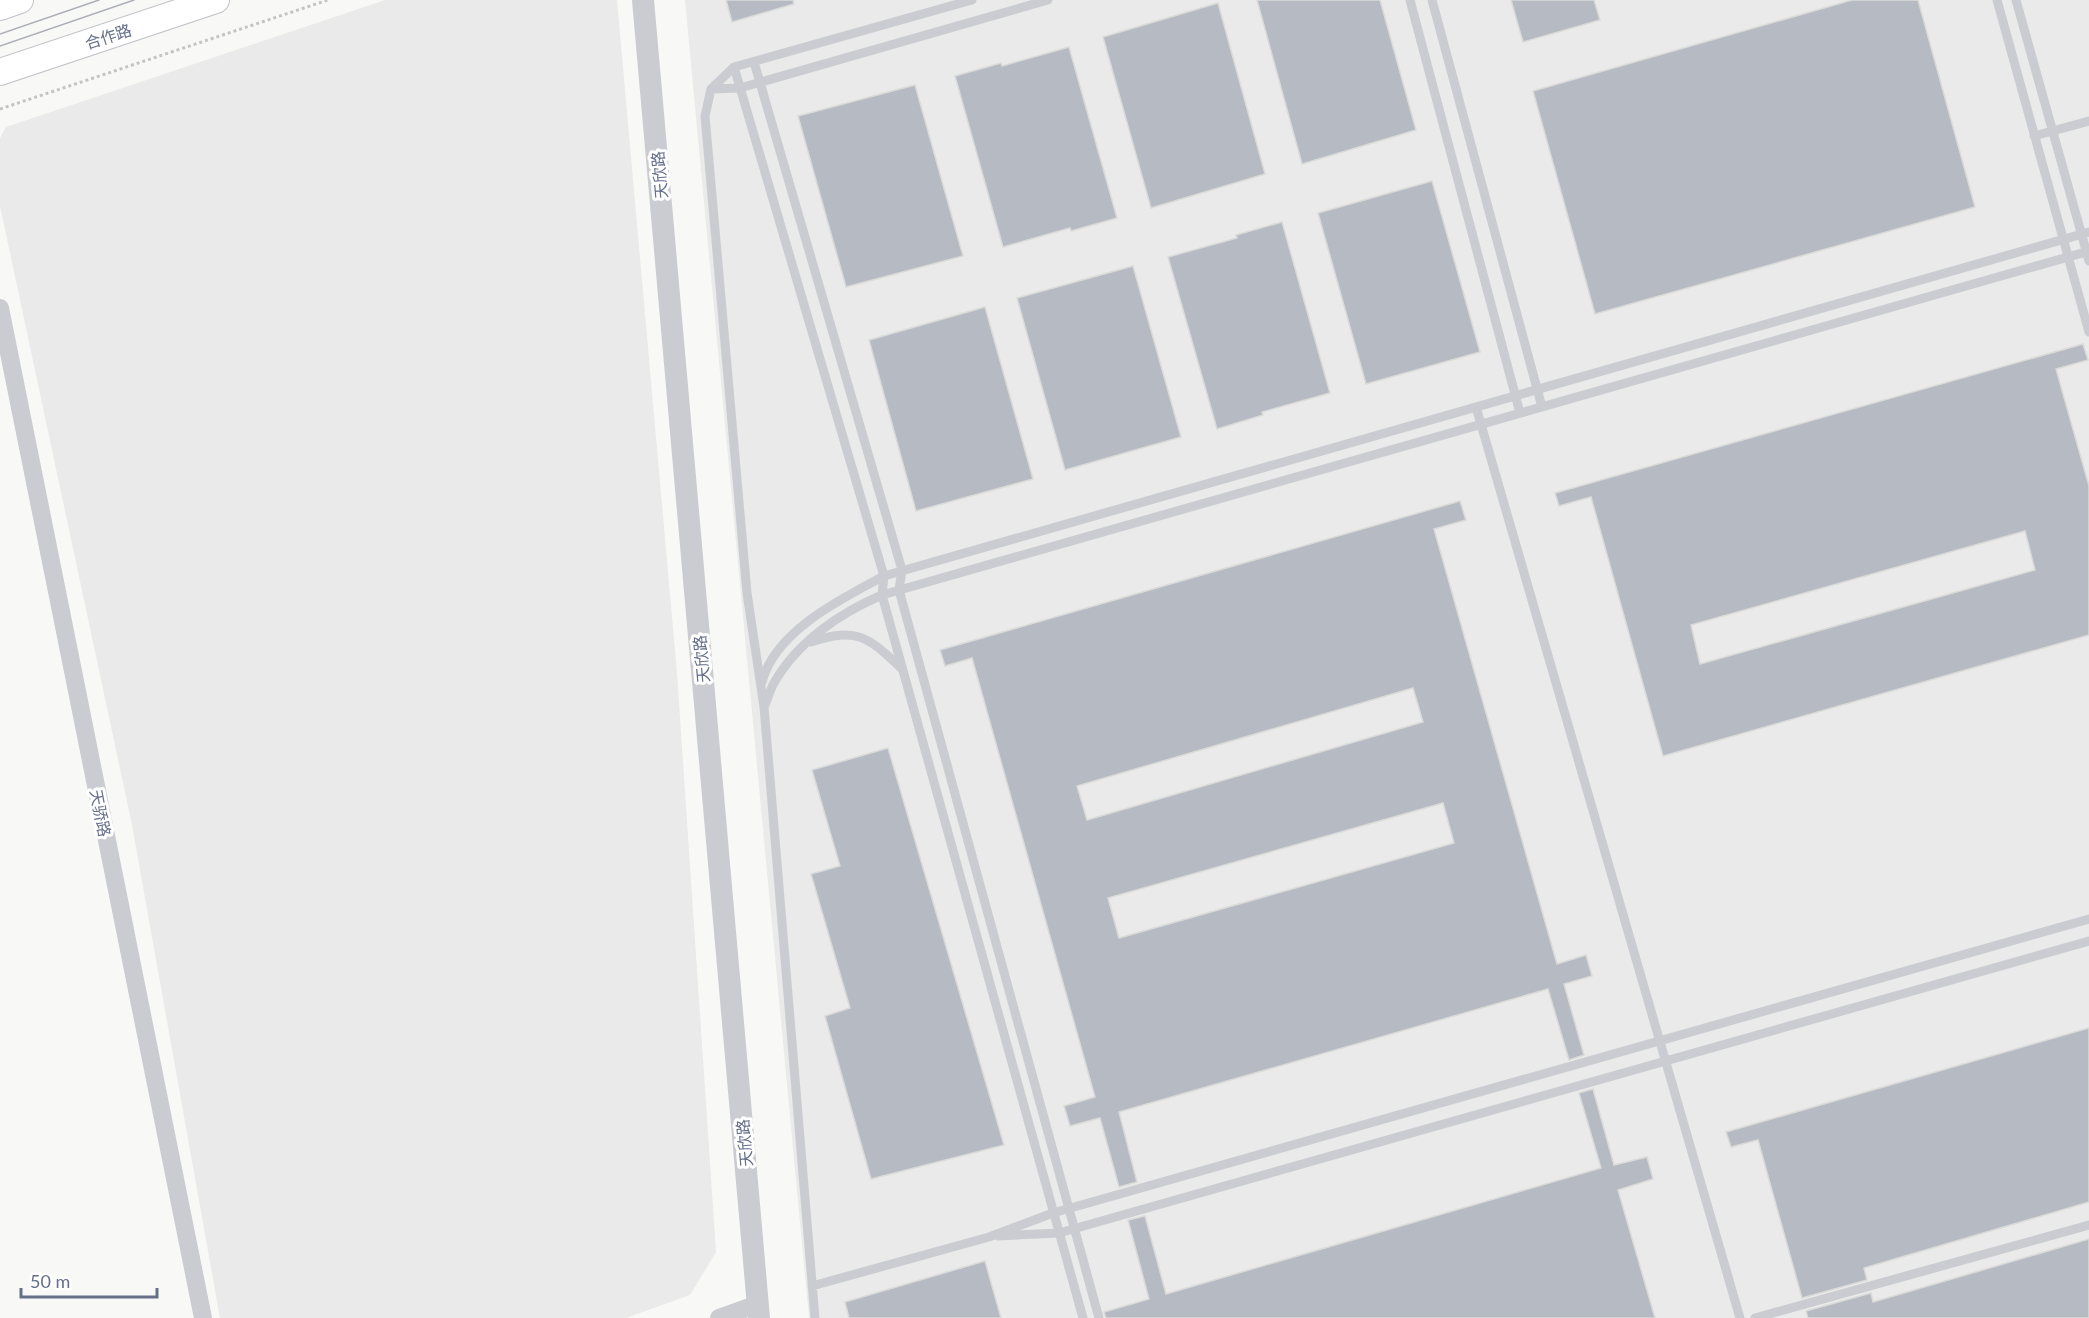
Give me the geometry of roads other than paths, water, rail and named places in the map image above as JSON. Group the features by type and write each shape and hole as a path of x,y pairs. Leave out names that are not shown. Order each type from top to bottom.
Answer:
{"main road":[{"path":"0,7 20,0"},
{"name":"合作路","path":"0,72 216,0"}],"street":[{"name":"天欣路","path":"644,0 759,1311"},
{"name":"天骄路","path":"0,308 202,1318"},
{"path":"719,1318 759,1311"}],"lane":[{"path":"764,707 747,593 705,116 711,89 734,67 972,0"},
{"path":"711,89 740,88 759,83 1048,0"},
{"path":"1410,0 1520,413"},
{"path":"1432,0 1542,407"},
{"path":"1997,0 2089,332"},
{"path":"764,707 774,683 805,644 859,604 882,595 2068,257 2088,255 2085,233 2016,0"},
{"path":"754,62 902,570 899,590 1099,1318"},
{"path":"734,67 884,576 882,595 1083,1318"},
{"path":"2034,136 2089,121"},
{"path":"815,1318 761,681 767,665 779,648 802,627 830,605 884,576 902,570 2085,233"},
{"path":"1476,407 1740,1318"},
{"path":"805,644 829,636 849,634 867,639 902,669"},
{"path":"812,1286 989,1237 1053,1213 2089,918"},
{"path":"989,1237 1059,1233 1074,1229 2089,941"},
{"path":"1755,1318 2089,1225"}],"tram line":[{"path":"0,34 99,0"},
{"path":"0,46 134,0"}]}
